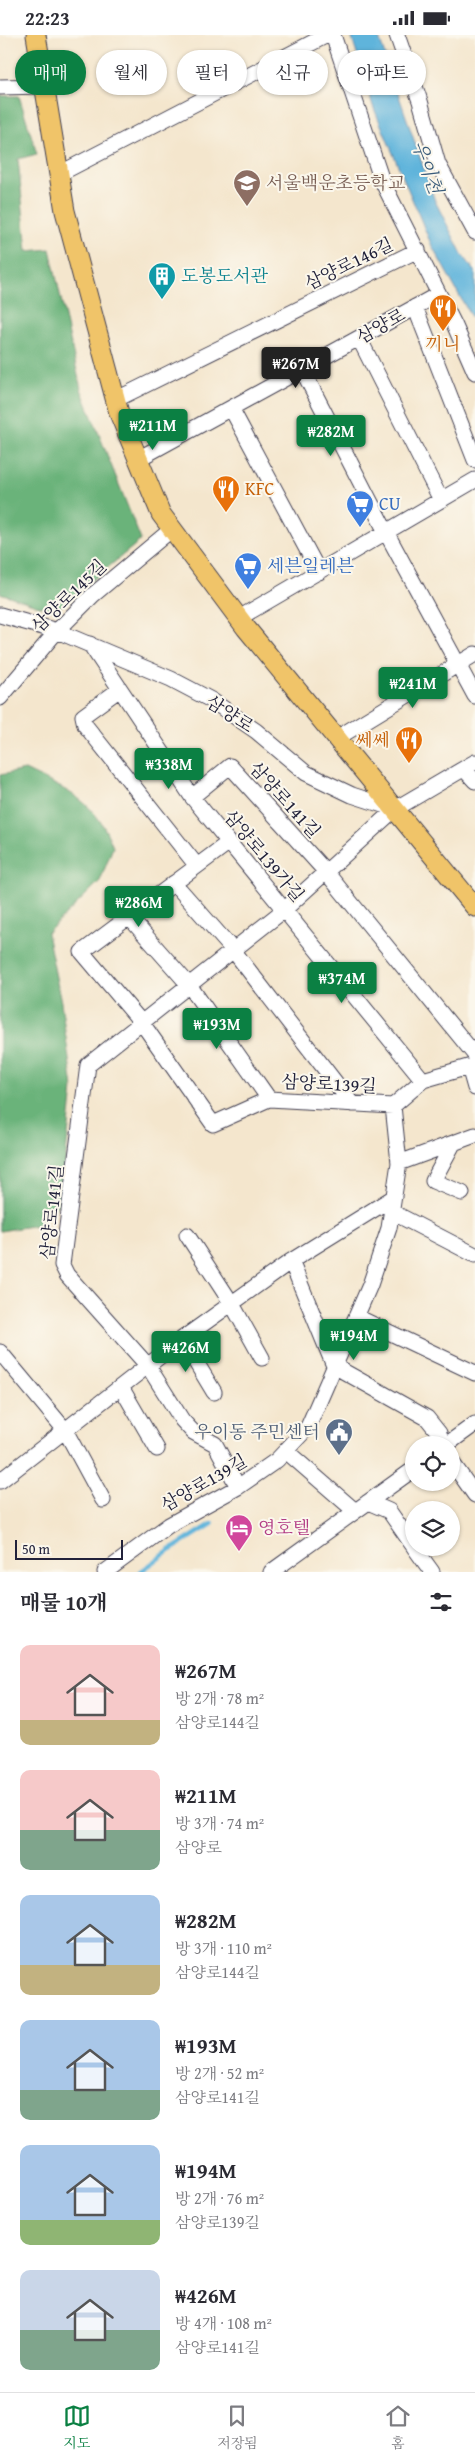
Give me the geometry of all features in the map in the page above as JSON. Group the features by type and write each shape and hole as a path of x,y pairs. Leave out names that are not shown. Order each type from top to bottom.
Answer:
{"main road":[{"path":"36,35 38,50"},
{"path":"46,95 65,211 115,400 161,514 239,618 474,903"}],"street":[{"path":"59,174 327,35"},
{"name":"삼양로146길","path":"115,400 418,251 382,181 333,35"},
{"path":"397,35 420,101 438,164 475,233"},
{"path":"0,87 15,86"},
{"path":"418,251 475,372"},
{"name":"삼양로","path":"138,459 439,294"},
{"path":"415,307 475,459"},
{"path":"359,338 441,500"},
{"path":"302,369 386,532 475,696"},
{"path":"231,408 318,572"},
{"path":"239,618 475,480"},
{"name":"삼양로145길","path":"0,697 57,631 93,595 172,529"},
{"path":"0,615 57,631"},
{"name":"삼양로","path":"57,631 172,679 211,700 256,731 306,773 352,795 395,809"},
{"name":"삼양로139가길","path":"90,644 192,797 423,1080"},
{"path":"337,738 475,654"},
{"path":"120,689 83,716 85,725 197,866"},
{"path":"472,765 475,781"},
{"name":"삼양로141길","path":"238,1487 214,1444 193,1432 182,1419 148,1366 67,1275 62,1265 88,1065 284,910 395,809 472,765"},
{"name":"삼양로141길","path":"192,797 230,766 326,872"},
{"path":"142,1023 82,952 228,843"},
{"path":"326,872 473,1063 475,1088"},
{"path":"174,883 233,950 352,1104"},
{"path":"129,917 189,985 269,1099"},
{"name":"삼양로139길","path":"142,1023 213,1124 269,1099 393,1106 423,1080 473,1063"},
{"name":"삼양로139길","path":"104,1572 169,1525 238,1487 277,1461 308,1427 357,1317 389,1228 400,1163 393,1106"},
{"path":"400,1163 475,1135"},
{"path":"453,1144 433,1181 462,1193"},
{"path":"0,1481 182,1339 291,1261 393,1204 475,1255"},
{"path":"186,1235 232,1304 262,1358"},
{"path":"291,1261 334,1366 426,1418 440,1436"},
{"path":"357,1317 475,1373"},
{"path":"182,1339 214,1392"},
{"path":"0,1352 65,1430 103,1501"},
{"path":"121,1387 157,1449"},
{"path":"457,1436 475,1424"},
{"path":"286,1451 355,1511"},
{"path":"460,1474 475,1495"},
{"path":"271,1572 405,1475"},
{"path":"368,1502 389,1511 405,1534"},
{"path":"420,1556 432,1572"}],"green space":[{"path":"0,96 19,96 37,154 18,159 27,251 50,249 81,389 141,540 59,608 48,609 0,593"},
{"path":"25,770 67,791 89,807 106,831 113,847 100,881 47,933 61,1002 73,1088 64,1173 58,1205 38,1225 0,1231 0,775"}],"water":[{"name":"우이천","path":"351,35 378,35 383,50 356,50"},
{"name":"우이천","path":"370,95 399,95 435,201 462,254 475,271 475,324 431,244"}],"waterway":[{"path":"140,1572 212,1524"}],"place":[{"name":"서울백운초등학교","path":"247,207"},
{"name":"도봉도서관","path":"162,300"},
{"name":"끼니","path":"443,332"},
{"name":"KFC","path":"226,513"},
{"name":"CU","path":"360,528"},
{"name":"세븐일레븐","path":"248,590"},
{"name":"쎄쎄","path":"409,764"},
{"name":"우이동 주민센터","path":"339,1456"},
{"name":"영호텔","path":"239,1552"}]}
